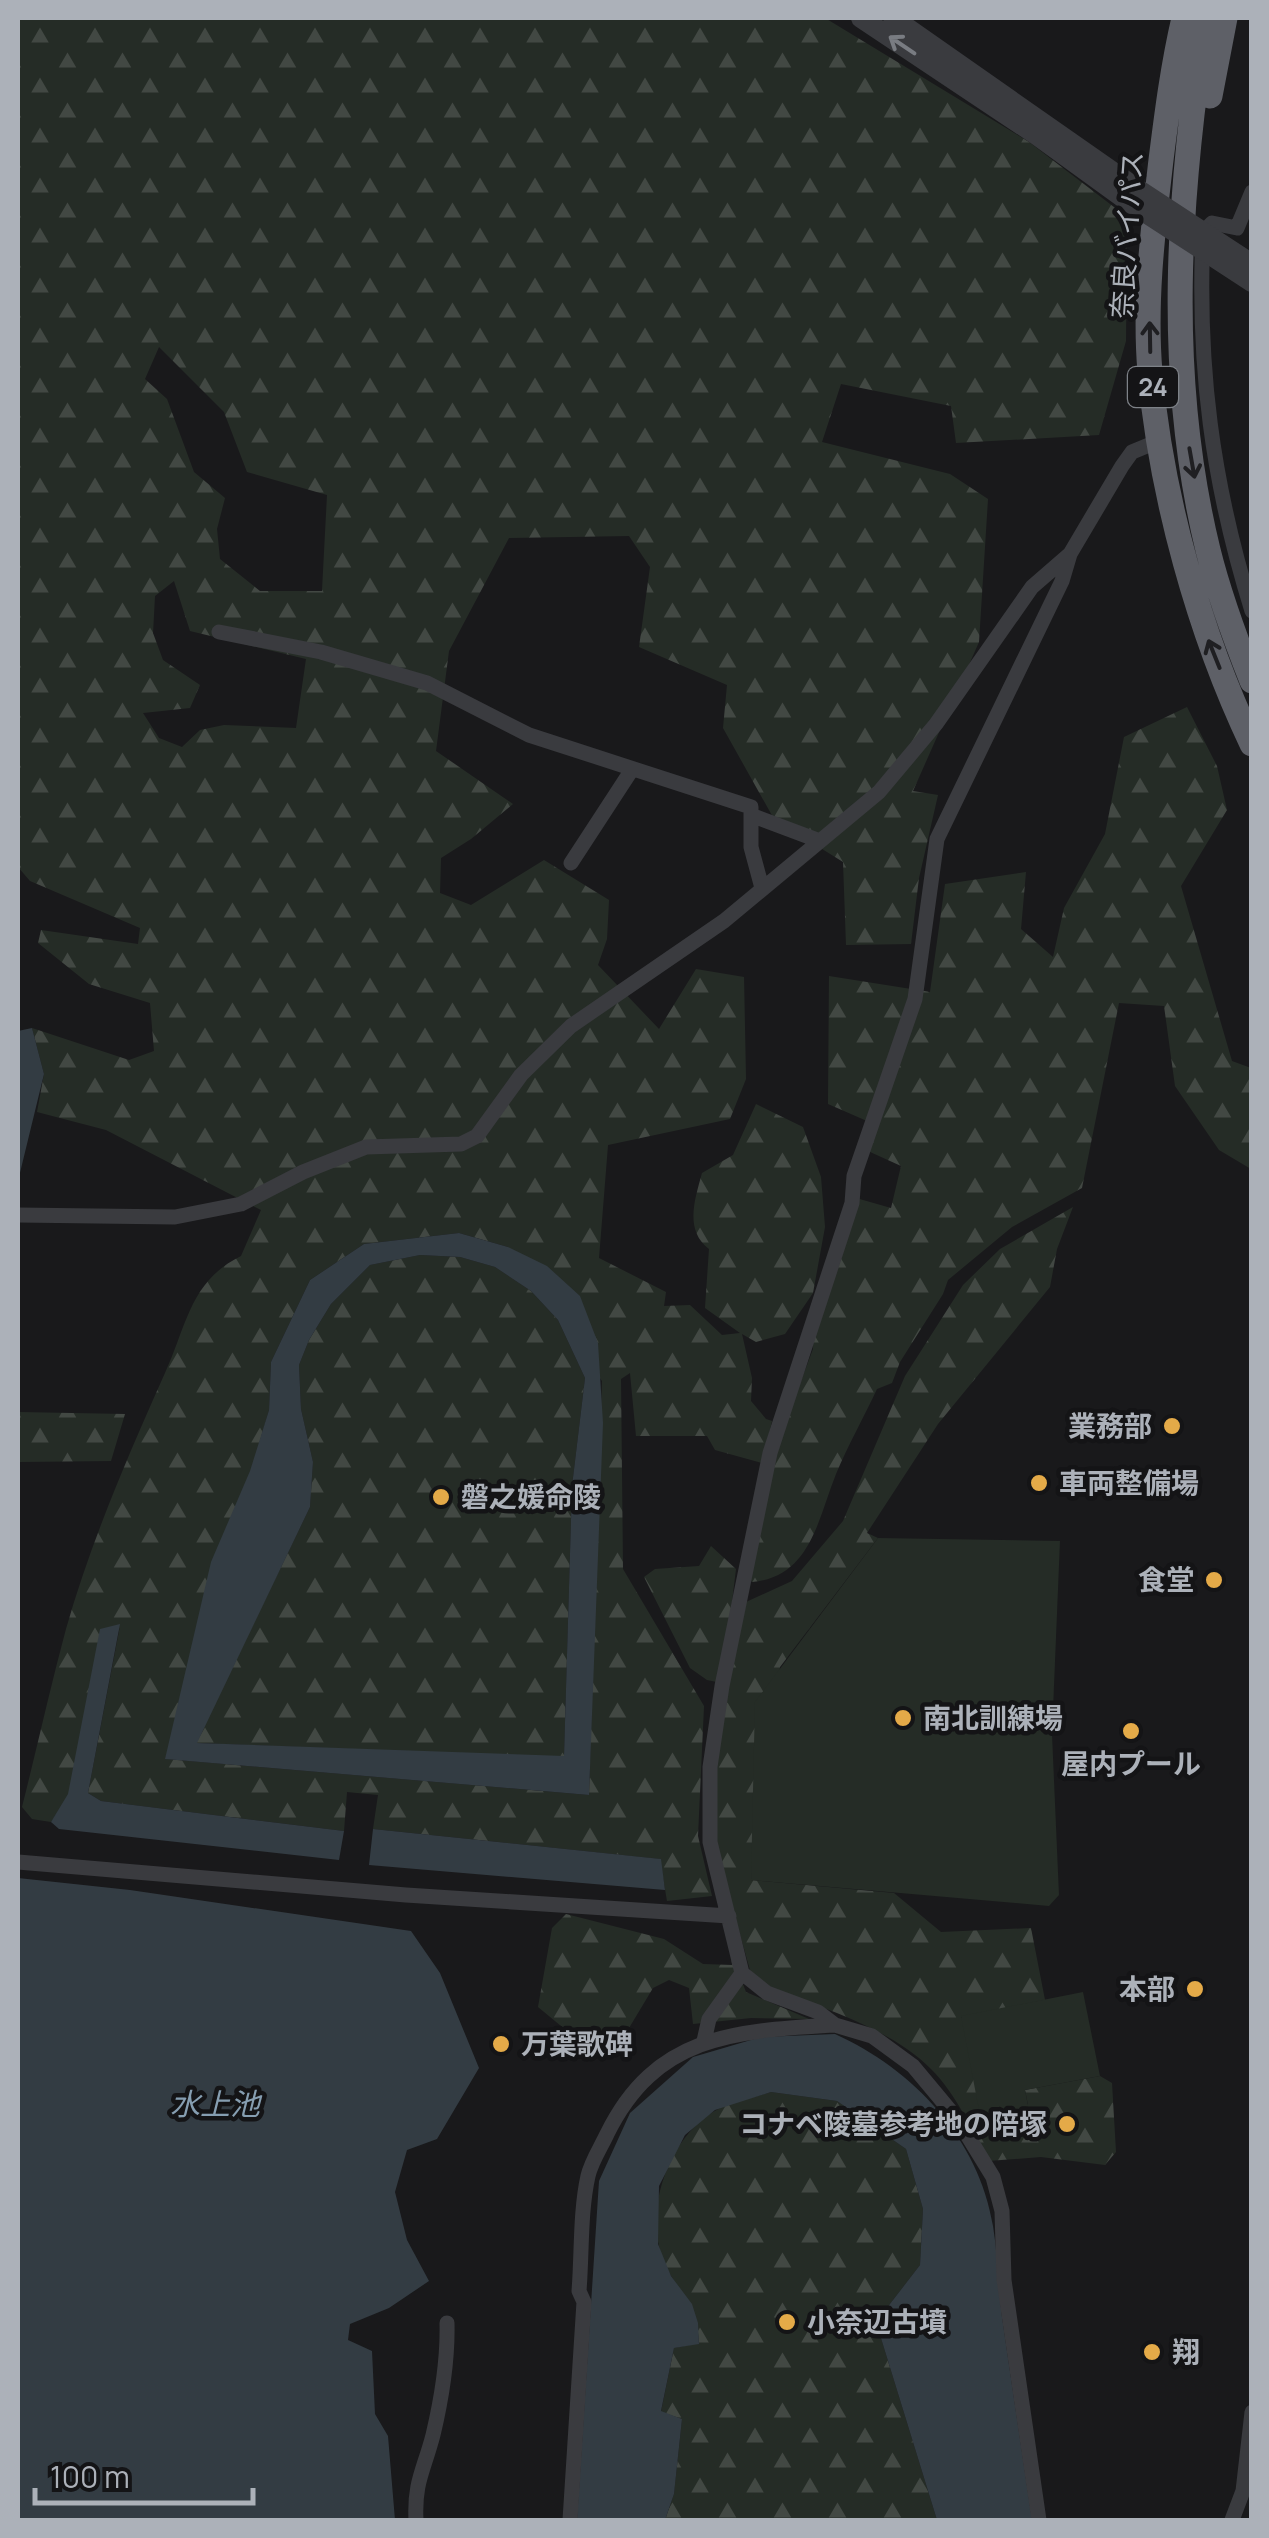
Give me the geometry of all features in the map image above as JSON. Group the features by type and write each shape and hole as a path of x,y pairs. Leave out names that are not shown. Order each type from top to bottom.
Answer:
{"highway":[{"name":"24","path":"1152,238 1155,124 1168,18"},
{"name":"奈良バイパス","path":"1184,18 1174,62 1152,238 1150,372 1180,536 1207,638 1252,744"},
{"name":"奈良バイパス","path":"1205,18 1187,136 1179,265 1179,353 1187,435 1208,550 1252,681"},
{"name":"24","path":"1179,265 1225,18"}],"street":[{"path":"861,18 1130,193 1252,264"},
{"path":"893,18 1252,282"},
{"path":"1252,192 1237,228 1212,223 1203,232 1201,280 1211,437 1223,512 1245,567 1252,611"},
{"path":"835,2025 818,2012 767,1993 742,1973 710,1842 710,1768 722,1686 770,1453 852,1203 854,1176 915,1000 937,840 1062,581 1070,554 1132,452 1149,445"},
{"path":"18,1215 175,1217 241,1204 303,1172 366,1147 461,1144 477,1136 521,1075 571,1026 724,921 879,792 936,724 1032,587 1070,554"},
{"path":"219,632 321,652 427,683 528,735 750,807 751,846 762,888"},
{"path":"570,864 631,771"},
{"path":"750,814 820,840"},
{"path":"18,1862 729,1916"},
{"path":"704,2041 709,2018 742,1973"},
{"path":"570,2520 584,2302 578,2291 588,2174 620,2109 651,2075 704,2041 737,2032 835,2025 872,2036 913,2066 958,2120 993,2178 1002,2211 1004,2280 1039,2520"},
{"path":"416,2520 415,2491 432,2439 448,2364 447,2323"},
{"path":"1232,2520 1242,2491 1252,2412"}],"green space":[{"path":"18,18 825,18 1029,142 1127,217 1126,341 1099,435 956,443 951,406 841,384 822,442 950,474 988,499 979,642 913,791 938,795 919,878 911,944 846,945 843,862 774,819 723,728 727,685 639,647 650,567 629,536 509,538 449,651 436,751 513,804 441,858 440,893 471,905 544,860 609,900 607,939 598,965 659,1029 696,969 744,977 746,1079 730,1119 608,1145 599,1258 666,1292 664,1306 690,1305 722,1335 740,1333 705,1308 709,1249 696,1233 694,1223 702,1173 733,1155 756,1104 803,1127 821,1177 825,1227 813,1293 785,1334 756,1342 742,1334 752,1378 751,1401 772,1421 762,1463 715,1450 707,1436 636,1436 630,1373 621,1379 623,1569 704,1706 698,1836 712,1896 667,1901 660,1859 373,1829 378,1795 347,1792 344,1831 101,1801 88,1793 120,1626 67,1799 51,1822 32,1819 22,1807 66,1629 111,1499 192,1306 211,1278 241,1256 261,1210 106,1130 37,1112 44,1074 32,1028 129,1060 154,1051 150,1003 89,984 38,943 41,930 138,944 140,928 30,881 18,867","holes":["159,347 224,412 247,472 327,495 322,591 260,591 220,559 217,529 225,498 194,472 167,399 145,379","174,581 190,631 306,659 296,728 224,725 200,730 182,747 159,738 143,713 190,708 200,685 163,660 153,633 155,596","459,1233 508,1247 602,1381 589,1795 166,1759 269,1410 271,1362 310,1280 364,1244"]},
{"path":"1187,707 1217,766 1227,810 1181,886 1232,1061 1251,1068 1251,1169 1219,1150 1175,1086 1164,1006 1119,1003 1082,1188 1012,1227 948,1280 900,1362 892,1383 877,1389 800,1557 772,1578 752,1582 780,1437 813,1349 814,1319 856,1198 891,1208 901,1166 868,1151 919,990 930,992 945,884 1026,872 1021,929 1053,957 1064,908 1105,834 1124,737"},
{"path":"829,976 911,989 867,1121 828,1104"},
{"path":"1073,1207 1057,1249 1050,1287 938,1424 867,1533 878,1538 780,1667 751,1880 894,1893 941,1932 1031,1928 1045,2000 961,2017 1028,2105 1025,2090 1100,2076 1112,2083 1116,2152 1105,2165 1041,2157 988,2161 948,2089 914,2054 849,2018 758,1983 750,1970 714,1842 714,1789 724,1697 746,1602 792,1581 843,1521 905,1376 963,1285 1000,1249"},
{"path":"420,1255 460,1257 495,1267 531,1291 558,1320 585,1378 572,1486 564,1757 196,1743 310,1507 313,1462 301,1409 299,1365 309,1340 331,1304 370,1265"},
{"path":"18,1412 125,1414 111,1461 18,1462"},
{"name":"南北訓練場","path":"878,1538 1060,1541 1052,1734 1059,1895 1049,1906 751,1880 755,1702"},
{"path":"711,1546 736,1569 722,1683 707,1680 690,1668 644,1577 655,1569 699,1566"},
{"path":"566,1914 664,1939 703,1964 732,1965 731,1953 746,1992 809,2019 751,2018 693,2024 689,1988 669,1980 653,1988 629,2028 589,2049 538,2007 552,1928"},
{"path":"1083,1992 1100,2076 1025,2090 1028,2106 980,2115 961,2016"},
{"path":"771,2092 837,2101 906,2149 923,2209 920,2265 876,2322 937,2520 665,2520 674,2494 682,2419 661,2412 674,2348 699,2343 693,2313 659,2246 656,2228 660,2190 675,2153 698,2123 726,2106"}],"water":[{"path":"32,1028 44,1074 18,1181 18,1031"},
{"path":"459,1233 508,1247 547,1266 580,1296 598,1343 603,1423 589,1795 165,1759 211,1562 250,1471 269,1410 271,1362 310,1280 364,1244","holes":["420,1255 460,1257 495,1267 531,1291 558,1320 585,1378 572,1486 564,1756 197,1743 310,1507 313,1462 301,1409 299,1365 309,1340 331,1304 370,1265"]},
{"path":"120,1624 88,1793 101,1801 344,1831 339,1860 59,1829 51,1822 68,1794 100,1629"},
{"path":"373,1829 661,1859 665,1890 369,1865"},
{"name":"水上池","path":"18,1878 130,1890 411,1931 440,1973 479,2068 437,2139 407,2150 395,2192 407,2240 429,2281 389,2308 350,2324 348,2340 372,2351 375,2414 388,2436 395,2520 18,2520"},
{"path":"835,2034 864,2049 916,2087 938,2110 973,2164 993,2226 1002,2317 1032,2520 937,2520 876,2322 920,2265 923,2209 906,2149 837,2101 771,2092 715,2110 685,2135 659,2186 658,2244 671,2276 692,2304 699,2344 674,2348 661,2411 682,2419 674,2494 665,2520 577,2520 599,2181 630,2113 693,2057 761,2037"}],"place":[{"name":"業務部","path":"1172,1426"},
{"name":"車両整備場","path":"1039,1483"},
{"name":"磐之媛命陵","path":"441,1497"},
{"name":"食堂","path":"1214,1580"},
{"name":"南北訓練場","path":"903,1718"},
{"name":"屋内プール","path":"1131,1731"},
{"name":"本部","path":"1195,1989"},
{"name":"万葉歌碑","path":"501,2044"},
{"name":"コナベ陵墓参考地の陪塚","path":"1067,2124"},
{"name":"小奈辺古墳","path":"787,2322"},
{"name":"翔","path":"1152,2352"}]}
